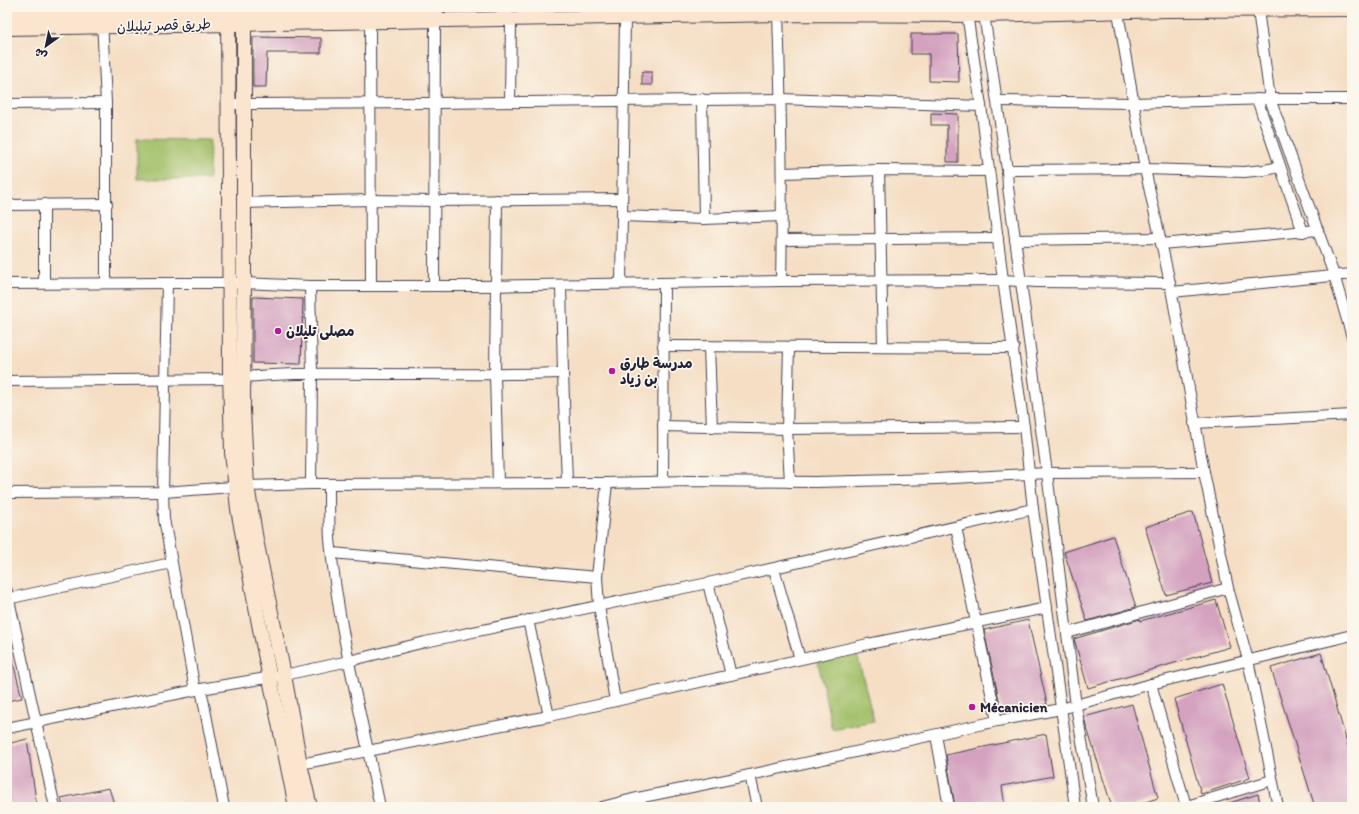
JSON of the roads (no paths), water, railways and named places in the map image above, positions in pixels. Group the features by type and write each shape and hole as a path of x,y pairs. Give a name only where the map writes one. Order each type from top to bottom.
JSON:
{"main road":[{"name":"طريق قصر تيليلان","path":"7,28 102,27 244,13 439,7"},
{"name":"طريق قصر تيليلان","path":"244,13 370,21 435,21 967,11 1118,12 1352,9"},
{"name":"طريق قصر تيليلان","path":"7,15 102,13 228,14"},
{"path":"244,13 236,104 237,378 232,452 241,487 259,624 277,676 310,807"},
{"path":"228,14 243,203 237,283"},
{"path":"277,676 296,807"}],"street":[{"path":"1258,10 1270,99 1334,275 1352,337"},
{"path":"967,11 981,106 1003,280 1014,348 1030,474 1033,510 1075,807"},
{"path":"984,11 1008,170 1008,187 1047,473 1076,706 1093,807"},
{"path":"1118,12 1133,103 1160,241 1171,288 1194,423 1228,588 1248,660 1278,807"},
{"path":"102,13 106,103 106,283"},
{"path":"778,14 782,172 782,240 780,281"},
{"path":"621,283 625,17"},
{"path":"510,102 511,19"},
{"path":"370,21 371,286"},
{"path":"434,286 435,21"},
{"path":"236,104 435,104 781,98 981,106"},
{"path":"702,99 704,219"},
{"path":"998,102 1133,103 1257,99 1352,99"},
{"path":"1257,99 1303,232"},
{"path":"7,104 106,103"},
{"path":"1008,170 1146,168 1244,172 1264,170 1280,166"},
{"path":"879,170 883,347"},
{"path":"782,172 989,170"},
{"path":"243,203 371,200 434,201 622,199"},
{"path":"497,200 495,375 498,483"},
{"path":"44,204 44,283"},
{"path":"7,205 107,204"},
{"path":"622,216 704,219 781,216"},
{"path":"1015,240 1160,241 1318,230"},
{"path":"782,240 998,238"},
{"path":"7,284 237,283 310,286 434,286 780,281 1021,280 1171,288 1352,274"},
{"path":"167,283 163,492 164,519 171,563 224,807"},
{"path":"663,481 664,283"},
{"path":"561,285 567,482"},
{"path":"310,286 312,374 311,484"},
{"path":"663,346 1014,348"},
{"path":"709,346 712,428"},
{"path":"789,347 787,429 790,482"},
{"path":"7,381 237,378 312,374 495,375 563,373"},
{"path":"1194,423 1352,416"},
{"path":"663,426 787,429 1024,427"},
{"path":"7,493 163,492 311,484 607,483 663,481 790,482 936,479 1047,473 1204,472"},
{"path":"607,483 597,578 599,606 615,701"},
{"path":"329,484 330,538 338,604 380,807"},
{"path":"7,728 349,661 425,642 774,569 1033,510"},
{"path":"956,527 975,623 997,721"},
{"path":"332,553 597,578"},
{"path":"55,807 8,596 171,563"},
{"path":"774,569 800,659"},
{"path":"708,583 731,675"},
{"path":"1067,633 1228,588"},
{"path":"300,764 549,716 868,644 1047,608"},
{"path":"528,620 549,716"},
{"path":"602,807 634,803 997,721 1076,706 1151,684 1352,635"},
{"path":"1151,684 1185,807 1272,780"},
{"path":"936,735 949,807"},
{"path":"750,776 757,807"}],"place":[{"name":"مصلى تليلان","path":"278,331"},
{"name":"مدرسة طارق بن زياد","path":"612,371"},
{"name":"Mécanicien","path":"972,707"}]}
